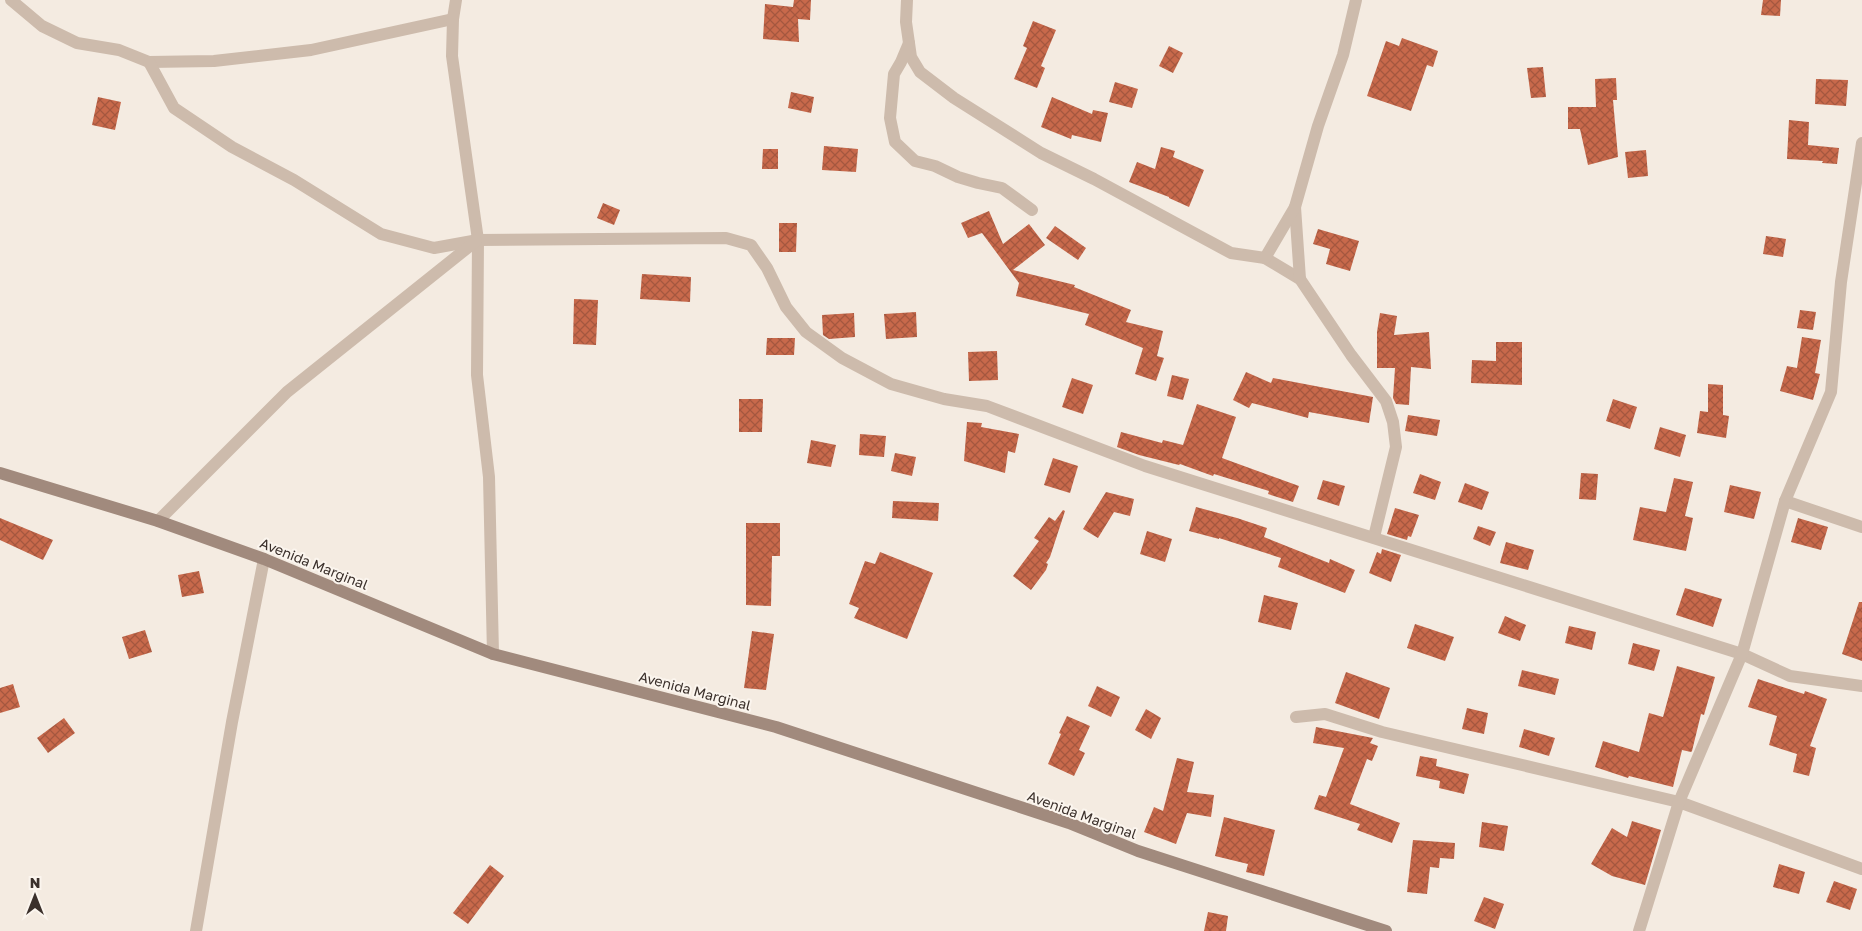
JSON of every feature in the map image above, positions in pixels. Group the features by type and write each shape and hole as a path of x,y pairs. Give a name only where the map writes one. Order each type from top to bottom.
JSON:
{"street":[{"path":"11,0 42,26 77,43 119,50 148,62 214,61 311,50 453,19"},
{"path":"456,0 453,19 452,56 478,240 477,375 489,477 493,654"},
{"path":"907,0 906,22 911,57 920,72 954,98 1041,153 1094,179 1231,253 1265,258 1300,279 1351,355 1386,401 1393,422 1396,447 1374,537"},
{"path":"1265,258 1295,207 1318,126 1344,55 1356,0"},
{"path":"909,43 894,74 890,118 895,142 915,161 935,166 958,177 1002,188 1032,210"},
{"path":"148,62 174,108 232,147 294,180 381,234 434,248 478,240 726,238 751,245 768,268 786,307 806,332 842,358 891,384 944,399 987,406 1145,466 1742,654 1790,676 1862,686"},
{"path":"1639,931 1679,802 1742,654 1785,501 1831,392 1841,282 1862,143"},
{"path":"1295,207 1300,279"},
{"path":"158,521 287,392 478,240"},
{"name":"Avenida Marginal","path":"0,473 158,521 264,559 493,654 776,727 1069,824 1138,851 1386,931"},
{"path":"1785,501 1862,527"},
{"path":"196,931 232,722 264,559"},
{"path":"1296,717 1325,714 1382,732 1679,802 1862,869"}],"building":[{"path":"794,0 811,0 810,20 798,19 799,42 763,39 765,4 793,7"},
{"path":"1763,0 1781,0 1780,16 1761,15"},
{"path":"1033,21 1056,30 1041,66 1045,68 1037,88 1014,79 1027,48 1023,46"},
{"path":"1402,38 1438,51 1433,67 1427,65 1411,111 1367,96 1386,41 1399,46"},
{"path":"1169,46 1183,53 1173,73 1159,66"},
{"path":"1543,67 1546,97 1531,98 1527,68"},
{"path":"1616,78 1617,100 1613,100 1618,157 1588,165 1580,129 1568,129 1568,107 1596,107 1595,79"},
{"path":"1816,79 1848,80 1846,106 1815,104"},
{"path":"1115,82 1138,89 1132,108 1109,102"},
{"path":"791,92 814,97 811,113 788,108"},
{"path":"98,97 121,102 115,130 92,125"},
{"path":"1052,97 1092,114 1093,110 1108,113 1101,142 1072,135 1071,139 1041,127"},
{"path":"1789,120 1809,122 1808,145 1839,148 1837,164 1822,163 1823,161 1787,159"},
{"path":"824,146 858,149 856,172 822,170"},
{"path":"1161,147 1175,151 1173,157 1204,170 1189,207 1169,197 1129,182 1137,162 1155,169"},
{"path":"763,149 778,149 778,169 762,169"},
{"path":"1646,150 1648,176 1628,178 1625,152"},
{"path":"603,203 620,210 614,225 597,218"},
{"path":"989,211 1003,244 1029,224 1045,245 1013,270 1075,285 1074,287 1131,310 1126,322 1163,331 1157,356 1164,358 1156,381 1135,374 1143,348 1085,325 1089,314 1016,296 1019,283 982,233 968,238 961,223"},
{"path":"779,223 797,223 796,252 779,252"},
{"path":"1055,226 1086,248 1078,260 1046,238"},
{"path":"1318,229 1359,241 1350,271 1326,264 1330,249 1313,244"},
{"path":"1766,236 1786,239 1783,257 1763,254"},
{"path":"642,274 691,277 690,302 640,299"},
{"path":"574,299 598,300 596,345 573,344"},
{"path":"1800,310 1816,312 1813,330 1797,328"},
{"path":"916,312 917,337 886,339 884,314"},
{"path":"854,313 855,337 829,339 823,335 822,315"},
{"path":"1380,313 1397,316 1394,335 1429,332 1431,369 1411,367 1409,405 1396,404 1393,398 1395,368 1377,368 1377,332"},
{"path":"1802,337 1821,340 1815,373 1820,374 1813,400 1780,391 1787,366 1797,368"},
{"path":"767,338 795,338 794,355 766,355"},
{"path":"1496,342 1522,342 1522,385 1471,383 1472,360 1496,361"},
{"path":"997,351 998,380 969,381 968,352"},
{"path":"1246,372 1271,383 1273,378 1373,397 1369,423 1309,412 1308,418 1252,403 1249,408 1233,400"},
{"path":"1172,375 1189,379 1183,400 1167,396"},
{"path":"1072,378 1093,385 1083,414 1062,407"},
{"path":"1708,384 1723,385 1723,415 1729,416 1726,438 1697,433 1700,411 1708,412"},
{"path":"739,399 763,399 762,432 739,432"},
{"path":"1613,399 1637,407 1630,429 1606,421"},
{"path":"1197,404 1236,417 1222,458 1299,486 1293,502 1268,494 1269,491 1214,474 1213,476 1180,464 1139,455 1117,447 1121,432 1162,443 1163,440 1183,445"},
{"path":"1408,415 1440,420 1437,436 1405,431"},
{"path":"967,422 982,423 981,427 1019,434 1015,453 1008,451 1005,473 964,461"},
{"path":"1660,427 1686,435 1680,457 1654,449"},
{"path":"860,434 886,436 884,457 859,455"},
{"path":"811,440 836,445 831,467 807,463"},
{"path":"895,453 916,457 912,476 891,471"},
{"path":"1053,458 1078,466 1070,493 1044,485"},
{"path":"1581,473 1598,474 1596,500 1579,499"},
{"path":"1420,474 1441,482 1435,500 1413,493"},
{"path":"1674,478 1693,482 1685,516 1693,518 1686,551 1633,540 1640,507 1666,512"},
{"path":"1323,480 1345,486 1339,506 1317,499"},
{"path":"1465,483 1489,492 1482,510 1458,502"},
{"path":"1730,485 1761,492 1754,519 1724,512"},
{"path":"1106,492 1134,499 1130,516 1114,512 1098,538 1083,529"},
{"path":"893,501 939,503 938,521 892,518"},
{"path":"1196,507 1267,528 1264,537 1329,563 1330,559 1355,570 1345,593 1278,567 1281,558 1219,538 1189,531"},
{"path":"1395,508 1419,515 1411,537 1408,536 1407,540 1387,534"},
{"path":"1063,510 1065,511 1050,557 1046,563 1048,564 1046,570 1031,590 1013,576 1039,541 1034,538 1049,517 1055,521"},
{"path":"0,518 53,540 43,560 0,540"},
{"path":"1798,518 1828,527 1821,550 1791,542"},
{"path":"746,523 780,523 780,556 772,556 771,606 746,605"},
{"path":"1478,526 1496,532 1490,546 1473,539"},
{"path":"1147,531 1172,539 1165,562 1140,554"},
{"path":"1506,542 1534,550 1528,570 1500,563"},
{"path":"1382,549 1401,555 1391,582 1369,573 1377,552 1381,554"},
{"path":"880,552 933,573 907,639 854,618 859,608 849,604 865,561 875,564"},
{"path":"199,571 204,593 182,597 178,575"},
{"path":"1685,588 1722,599 1713,627 1676,615"},
{"path":"1264,595 1298,603 1291,630 1258,622"},
{"path":"1859,602 1862,602 1862,661 1842,654"},
{"path":"1505,616 1526,625 1520,641 1498,633"},
{"path":"1415,624 1454,637 1445,661 1407,648"},
{"path":"1569,626 1596,632 1592,650 1565,643"},
{"path":"145,630 152,652 129,659 122,637"},
{"path":"752,631 774,634 766,690 744,688"},
{"path":"1633,643 1660,650 1654,671 1628,664"},
{"path":"1677,666 1715,677 1704,715 1701,714 1692,751 1682,750 1673,787 1629,776 1628,778 1595,767 1603,741 1639,752 1649,713 1663,717"},
{"path":"1522,670 1559,679 1555,695 1518,686"},
{"path":"1346,672 1390,688 1379,719 1335,703"},
{"path":"1758,679 1804,694 1805,691 1827,699 1810,746 1816,748 1809,776 1793,772 1797,754 1769,745 1777,716 1748,707"},
{"path":"13,684 20,707 0,713 0,688"},
{"path":"1097,686 1120,697 1111,717 1088,706"},
{"path":"1467,708 1488,713 1484,734 1462,729"},
{"path":"1146,709 1161,718 1151,739 1135,730"},
{"path":"1067,716 1090,726 1079,750 1085,753 1074,776 1048,764"},
{"path":"64,718 75,733 48,753 37,738"},
{"path":"1316,727 1373,738 1370,743 1378,746 1372,761 1367,759 1350,804 1400,823 1392,843 1357,830 1360,824 1314,809 1319,795 1326,797 1344,748 1313,743"},
{"path":"1524,729 1555,738 1549,756 1519,747"},
{"path":"1420,756 1437,759 1436,766 1469,774 1464,794 1439,788 1440,781 1416,776"},
{"path":"1177,758 1194,762 1187,792 1214,795 1211,817 1187,813 1176,844 1144,832 1154,807 1163,811"},
{"path":"1224,817 1275,830 1264,876 1246,872 1248,864 1215,856"},
{"path":"1632,821 1661,830 1645,885 1612,876 1591,864 1612,828 1627,837"},
{"path":"1482,822 1508,826 1504,851 1479,847"},
{"path":"1413,840 1455,843 1454,859 1440,858 1439,868 1430,867 1427,894 1407,892"},
{"path":"1779,864 1805,872 1799,894 1773,887"},
{"path":"490,865 504,876 468,924 453,913"},
{"path":"1834,881 1857,889 1850,910 1826,902"},
{"path":"1484,897 1504,904 1495,929 1474,921"},
{"path":"1208,912 1228,916 1226,931 1204,931"}]}
